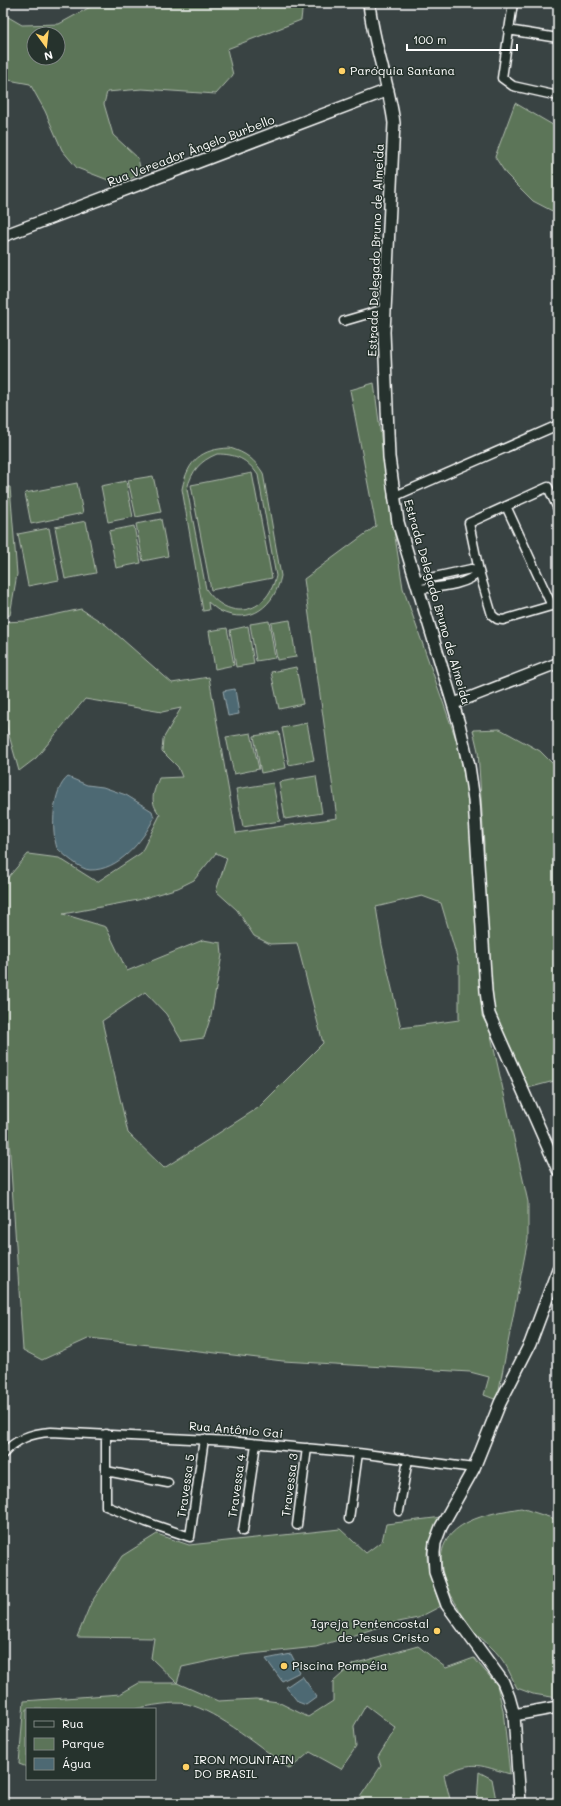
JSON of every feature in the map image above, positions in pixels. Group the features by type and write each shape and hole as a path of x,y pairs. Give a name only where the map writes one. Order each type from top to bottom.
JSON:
{"main road":[{"name":"Estrada Delegado Bruno de Almeida","path":"369,3 372,29 388,90 394,133 385,309 385,346 388,434 398,522 465,745 472,786 486,991 489,1014 558,1170"},
{"name":"Rua Vereador Ângelo Burbello","path":"3,236 388,90"},
{"path":"520,1803 514,1716 503,1682 442,1596 435,1572 434,1553 438,1535 474,1468 500,1402 532,1338 558,1269"},
{"path":"514,1716 558,1707"}],"street":[{"path":"513,3 502,74 504,81 513,86 526,90 558,96"},
{"path":"508,30 558,38"},
{"path":"344,321 385,309"},
{"path":"394,497 558,425"},
{"path":"506,506 555,605 503,620 496,619 492,615 479,571 469,523 506,506 548,487 558,509"},
{"path":"417,585 471,569 479,571"},
{"path":"417,585 451,585 475,577 479,571"},
{"path":"453,704 558,663"},
{"name":"Rua Antônio Gai","path":"3,1454 23,1438 39,1433 106,1434 204,1439 306,1448 474,1468"},
{"path":"106,1434 106,1471 168,1483"},
{"name":"Travessa 5","path":"106,1471 106,1506 190,1537 204,1439"},
{"name":"Travessa 4","path":"243,1531 256,1444"},
{"name":"Travessa 3","path":"297,1525 306,1448"},
{"path":"349,1519 358,1453"},
{"path":"399,1511 408,1459"}],"green space":[{"path":"103,3 303,3 301,20 227,49 233,75 216,94 142,89 107,92 104,104 113,135 138,158 141,173 128,180 108,180 77,168 62,150 45,111 30,84 3,79 3,14 22,25 59,24 92,6"},
{"path":"515,103 558,128 558,214 533,201 506,174 495,157"},
{"path":"374,383 388,492 403,588 457,742 467,790 474,877 482,1016 490,1031 528,1202 528,1239 497,1400 484,1395 489,1377 470,1372 283,1361 90,1338 42,1360 23,1350 3,1050 3,893 6,880 28,854 59,858 97,882 141,853 160,815 154,806 153,801 159,778 182,777 178,767 162,751 163,739 181,708 162,712 85,699 36,758 19,771 3,714 3,622 26,621 81,609 106,625 172,683 209,677 236,833 337,818 304,579 376,526 350,390","holes":["216,853 227,858 216,891 237,910 254,936 270,944 297,943 323,1043 258,1108 164,1168 128,1133 102,1021 145,992 166,1014 182,1041 204,1038 211,1016 222,955 221,943 203,940 127,971 106,927 63,914 138,900 178,888 194,880","422,896 441,903 459,964 459,1020 401,1028 382,945 376,907"]},
{"path":"230,448 245,454 253,460 263,473 281,576 273,596 267,604 260,610 242,616 231,615 220,611 208,602 209,610 203,611 182,489 188,470 197,458 211,451","holes":["217,454 230,455 240,458 250,465 258,475 276,576 271,589 264,599 256,606 246,610 235,610 225,606 215,600 206,589 187,489 194,471 201,463"]},
{"path":"252,473 272,578 211,590 191,485"},
{"path":"153,476 161,512 136,517 128,480"},
{"path":"126,481 133,517 108,522 101,486"},
{"path":"77,483 83,513 31,524 25,493"},
{"path":"3,487 10,487 17,574 10,615 3,617"},
{"path":"161,519 168,556 143,561 136,524"},
{"path":"86,521 96,573 65,579 55,527"},
{"path":"134,526 141,563 116,568 109,531"},
{"path":"49,528 59,580 28,586 18,534"},
{"path":"290,620 296,657 277,660 271,623"},
{"path":"269,621 275,658 256,661 250,624"},
{"path":"248,626 254,664 236,667 230,630"},
{"path":"227,628 234,665 215,669 209,631"},
{"path":"296,667 303,704 279,709 271,672"},
{"path":"307,723 314,760 289,765 282,728"},
{"path":"500,729 540,751 558,769 558,1080 528,1088 492,1012 483,901 484,844 478,751 473,730"},
{"path":"279,732 286,768 261,773 254,736"},
{"path":"251,733 259,769 234,774 226,737"},
{"path":"316,776 322,813 285,819 279,782"},
{"path":"273,783 280,821 243,827 236,789"},
{"path":"521,1508 558,1520 558,1698 533,1694 517,1688 507,1667 499,1656 468,1624 451,1596 443,1572 441,1560 443,1549 447,1539 456,1530 468,1522 481,1517"},
{"path":"442,1517 430,1540 427,1550 427,1561 430,1575 441,1606 418,1618 389,1624 316,1647 233,1656 182,1667 177,1683 151,1658 154,1638 77,1637 91,1603 122,1556 157,1534 189,1545 340,1529 366,1553 382,1541 386,1524"},
{"path":"418,1646 446,1668 474,1658 497,1685 503,1710 510,1774 477,1766 463,1767 454,1770 444,1775 451,1803 356,1803 381,1766 378,1757 396,1728 366,1705 354,1726 356,1747 341,1769 310,1752 290,1769 213,1714 182,1703 168,1703 140,1708 26,1708 26,1767 19,1764 24,1701 120,1694 139,1683 177,1683 218,1701 256,1699 278,1702 308,1717 333,1701 333,1682 353,1664"},
{"path":"479,1772 492,1779 496,1800 509,1799 510,1803 477,1803"}],"water":[{"path":"235,689 239,714 228,716 223,691"},
{"path":"68,777 87,785 103,787 126,795 152,811 154,818 143,836 128,853 110,866 100,869 86,869 72,861 57,848 54,831 54,810 59,791"},
{"name":"Piscina Pompéia","path":"291,1654 300,1672 282,1681 266,1659"},
{"name":"Piscina Pompéia","path":"302,1676 317,1697 306,1705 298,1702 286,1687"}],"place":[{"name":"Paróquia Santana","path":"342,71"},
{"name":"Igreja Pentencostal de Jesus Cristo","path":"437,1631"},
{"name":"Piscina Pompéia","path":"284,1666"},
{"name":"IRON MOUNTAIN DO BRASIL","path":"186,1767"}]}
